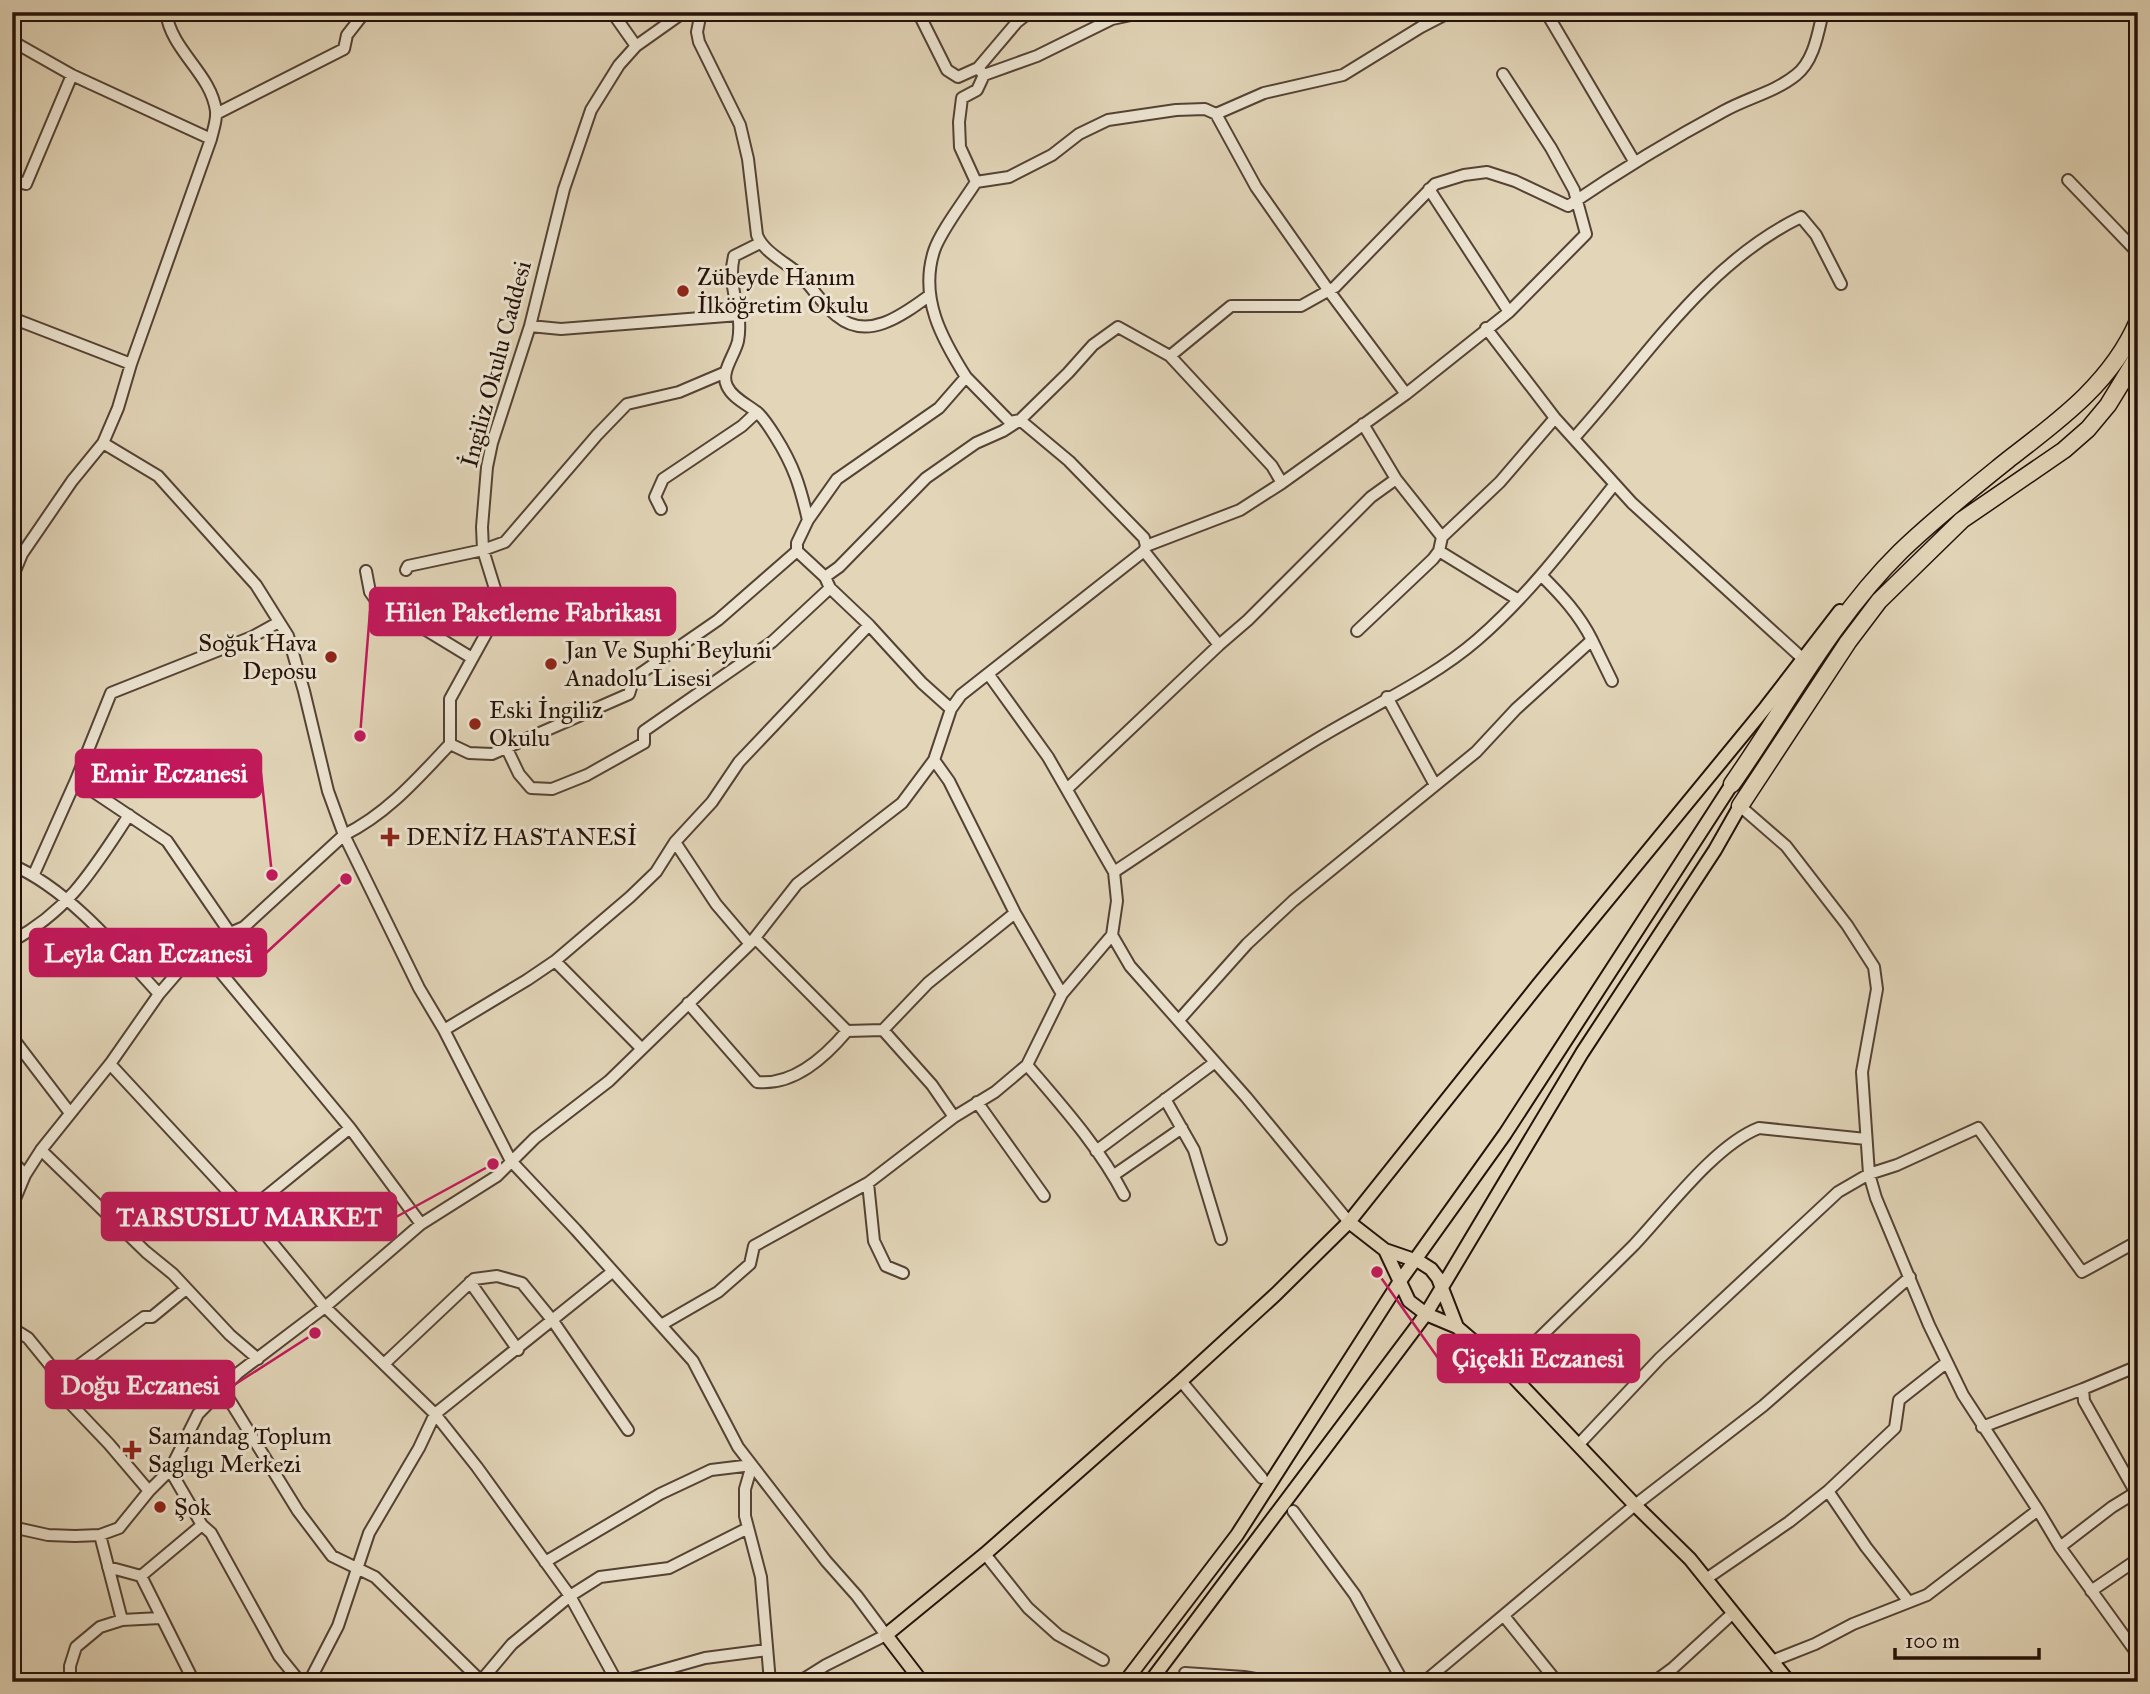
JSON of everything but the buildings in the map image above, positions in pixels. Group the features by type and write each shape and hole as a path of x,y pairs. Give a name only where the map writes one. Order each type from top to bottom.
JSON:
{"highway":[{"path":"1732,785 1852,608 1899,553 1937,518 2050,428 2093,390 2131,336 2138,321"},
{"path":"1740,806 1848,642 1879,601 1962,520 2064,450 2088,429 2108,405 2138,356"}],"main road":[{"path":"922,1682 886,1635 985,1554 1181,1381 1275,1295 1349,1222 1891,550 1915,528 1937,518"},
{"path":"1125,1682 1237,1535 1400,1281 1505,1134 1732,785"},
{"path":"1150,1682 1426,1314 1582,1053 1715,850 1740,806"},
{"path":"1349,1222 1385,1250 1415,1260 1431,1269 1438,1278 1457,1327"},
{"path":"1385,1250 1409,1301 1426,1314 1457,1327 1507,1370 1634,1505 1690,1559 1789,1682"}],"street":[{"path":"12,578 28,545 72,481 103,443 118,408 211,139 216,114 211,92 173,37 166,12"},
{"path":"216,114 344,49 346,35 365,12"},
{"path":"612,12 636,46"},
{"name":"İngiliz Okulu Caddesi","path":"450,744 450,699 493,621 496,592 483,551 483,500 487,467 492,443 530,326 564,189 591,110 619,65 636,46 684,12"},
{"path":"701,12 697,32 699,42 740,125 748,159 760,243 801,276 838,317 852,325 876,325 893,321 930,295"},
{"path":"918,12 947,70 958,77 1037,56 1112,19 1145,12"},
{"path":"976,182 960,147 962,98 976,90 981,72 1017,22 1030,12"},
{"path":"1216,114 1264,93 1343,75 1450,12"},
{"path":"1546,12 1634,161"},
{"path":"1170,356 1231,306 1301,306 1329,290 1360,263 1435,184 1487,172 1515,181 1568,206 1634,161 1727,109 1796,75 1804,67 1816,44 1823,12"},
{"path":"12,41 72,75 211,139"},
{"path":"12,1527 48,1535 100,1535 119,1528 170,1470 198,1414 238,1373 325,1307 421,1224 497,1176 535,1138 609,1081 752,941 797,884 902,803 934,760 951,709 961,695 1145,548 1240,510 1282,483 1406,394 1509,312 1586,234 1578,200 1551,148 1503,74"},
{"path":"12,180 26,184 72,75"},
{"path":"1020,420 1010,422 966,377 945,345 934,317 930,295 929,273 934,249 976,182 1009,177 1052,155 1079,134 1108,120 1176,110 1205,109 1216,114 1256,187 1406,394"},
{"path":"2068,180 2138,253"},
{"path":"1429,189 1509,312"},
{"path":"1574,438 1684,309 1730,263 1763,237 1801,217 1816,234 1841,284"},
{"path":"760,243 734,256 730,281 739,314 737,342 726,372 726,385 732,394 757,412 772,431 796,472 808,520"},
{"path":"530,326 561,329 739,314"},
{"path":"12,318 131,364"},
{"path":"825,577 839,567 906,495 937,469 976,443 1020,420 1093,345 1118,327 1170,356 1272,466 1282,483"},
{"path":"1486,328 1555,418 1614,485 1674,544 1719,580 1802,658"},
{"path":"406,570 408,566 483,551 505,542 627,404 679,392 726,372"},
{"path":"951,709 922,683 869,625 830,588 825,577 797,551 797,543 808,520 836,479 939,408 966,377"},
{"path":"661,509 655,497 663,479 742,426 757,412"},
{"path":"1357,631 1439,551 1442,537 1500,482 1555,418"},
{"path":"1020,420 1069,461 1144,538 1145,548 1219,645"},
{"path":"1363,424 1396,479 1442,537"},
{"path":"103,443 158,476 256,585 288,636 328,792 345,835 419,988 444,1030 511,1161 693,1361 738,1447 886,1635 826,1665 799,1682"},
{"path":"1067,789 1248,620 1371,497 1396,479"},
{"path":"1114,872 1260,774 1440,668 1477,640 1541,575 1614,485"},
{"path":"12,1206 25,1175 41,1150 184,965 244,926 345,835 383,811 450,744 469,753 492,754 629,694 634,678 718,620 797,551"},
{"path":"1439,551 1517,599"},
{"path":"366,570 370,592 375,599 472,658"},
{"path":"1541,575 1583,622 1612,681"},
{"path":"507,749 519,774 531,788 552,789 587,775 644,743 645,731 772,642 830,588"},
{"path":"34,874 111,693 279,622"},
{"path":"444,1030 555,961 607,918 656,872 675,842 712,802 738,762 869,625"},
{"path":"1179,1020 1247,944 1275,918 1476,752 1502,722 1592,640"},
{"path":"661,1325 718,1292 750,1264 754,1246 868,1183 954,1117 995,1092 1027,1065 1062,994 1112,935 1117,901 1114,872 1048,757 989,675"},
{"path":"1387,697 1436,785"},
{"path":"934,760 949,781 1015,913 1062,994"},
{"path":"76,780 167,841 230,933"},
{"path":"1740,806 1786,846 1847,925 1874,967 1877,989 1862,1072 1869,1174 1876,1198 1946,1363 1982,1427 2060,1547 2138,1655"},
{"path":"12,941 46,921 68,901 99,861 129,814"},
{"path":"675,842 716,904 847,1031 883,1030 928,983 1015,913"},
{"path":"12,865 34,874 68,901 128,959 159,994"},
{"path":"1112,935 1130,966 1246,1097 1349,1222"},
{"path":"203,951 350,1128 421,1224"},
{"path":"128,959 184,965"},
{"path":"555,961 642,1048"},
{"path":"688,1003 757,1082 785,1080 808,1067 829,1052 847,1031"},
{"path":"883,1030 932,1085 954,1117"},
{"path":"12,1037 70,1113"},
{"path":"1096,1151 1214,1063"},
{"path":"110,1064 247,1212 325,1307 435,1414 477,1467 570,1596 619,1682 705,1658 767,1650"},
{"path":"1027,1065 1114,1175 1124,1195"},
{"path":"1165,1099 1201,1168 1221,1239"},
{"path":"977,1102 1044,1196"},
{"path":"247,1212 350,1128"},
{"path":"1114,1175 1182,1128"},
{"path":"1507,1370 1633,1245 1719,1153 1743,1134 1759,1128 1866,1139"},
{"path":"1579,1444 1660,1358 1838,1192 1869,1174 1896,1165 1978,1128 2082,1272 2138,1241"},
{"path":"41,1150 146,1252 173,1274 230,1335 258,1359"},
{"path":"12,1160 25,1175"},
{"path":"868,1183 874,1241 886,1266 903,1273"},
{"path":"309,1682 338,1626 369,1533 419,1448 435,1414 612,1272"},
{"path":"385,1363 470,1282 497,1276 522,1283 553,1321 628,1430"},
{"path":"1424,1682 1634,1505 1763,1406 1910,1277"},
{"path":"470,1282 518,1350"},
{"path":"59,1380 144,1317 152,1317 186,1289"},
{"path":"12,1328 28,1338 59,1380 69,1402 149,1491"},
{"path":"1706,1579 1789,1522 1828,1491 1895,1428 1899,1400 1946,1363"},
{"path":"1982,1427 2138,1366"},
{"path":"1181,1381 1262,1478"},
{"path":"222,1388 298,1511 332,1556 374,1577 481,1681 512,1644 570,1596 600,1577 669,1568 748,1528"},
{"path":"2060,1547 2112,1507 2137,1492 2084,1401 2083,1389"},
{"path":"752,1465 745,1489 745,1516 761,1577 770,1682"},
{"path":"544,1562 673,1488 711,1470 752,1465"},
{"path":"170,1470 202,1525 211,1533 279,1656 300,1682"},
{"path":"1828,1491 1866,1547 1909,1602"},
{"path":"1772,1661 1815,1644 1853,1624 1927,1595 2038,1510"},
{"path":"1293,1511 1355,1595 1403,1682"},
{"path":"141,1576 202,1525"},
{"path":"100,1535 122,1620"},
{"path":"985,1554 1028,1608 1058,1635 1102,1661"},
{"path":"2091,1591 2138,1559"},
{"path":"108,1567 141,1576"},
{"path":"141,1576 194,1682"},
{"path":"1654,1682 1733,1613"},
{"path":"1504,1616 1558,1682"},
{"path":"70,1682 70,1666 76,1647 100,1627 122,1620 160,1618"},
{"path":"1185,1673 1273,1682"}],"place":[{"name":"Zübeyde Hanım İlköğretim Okulu","path":"683,291"},
{"name":"Soğuk Hava Deposu","path":"331,657"},
{"name":"Jan Ve Suphi Beyluni Anadolu Lisesi","path":"551,664"},
{"name":"Eski İngiliz Okulu","path":"475,724"},
{"name":"Hilen Paketleme Fabrikası","path":"360,736"},
{"name":"DENİZ HASTANESİ","path":"390,837"},
{"name":"Emir Eczanesi","path":"272,875"},
{"name":"Leyla Can Eczanesi","path":"346,879"},
{"name":"TARSUSLU MARKET","path":"493,1164"},
{"name":"Çiçekli Eczanesi","path":"1377,1272"},
{"name":"Doğu Eczanesi","path":"315,1333"},
{"name":"Samandag Toplum Saglıgı Merkezi","path":"132,1450"},
{"name":"Şok","path":"160,1507"}]}
